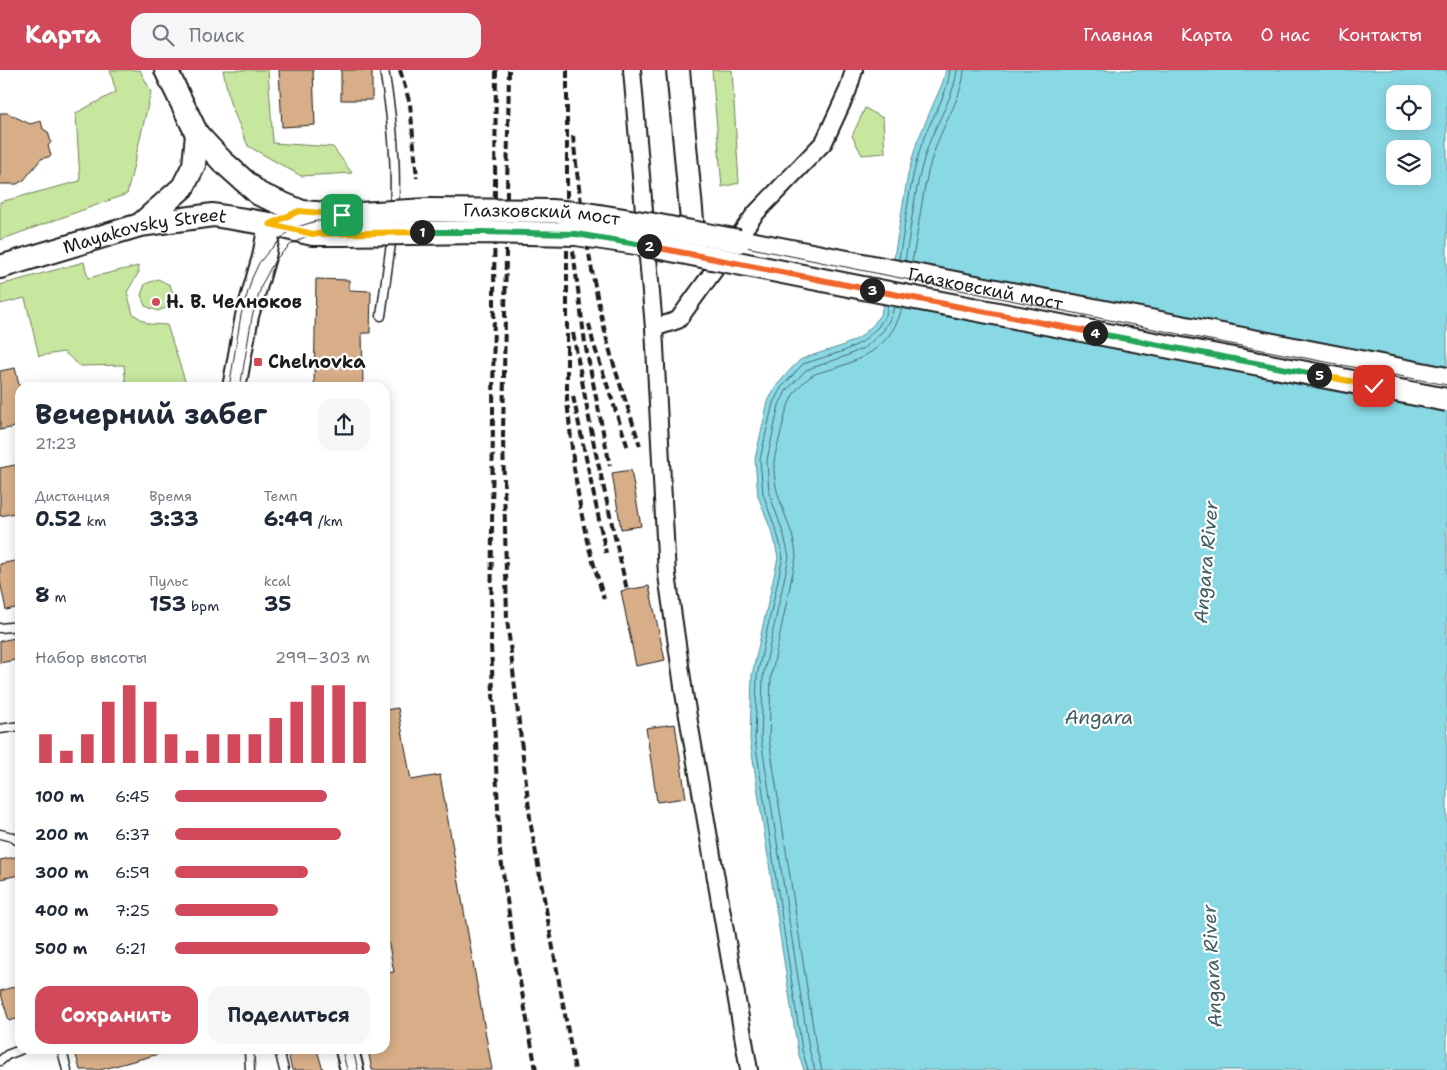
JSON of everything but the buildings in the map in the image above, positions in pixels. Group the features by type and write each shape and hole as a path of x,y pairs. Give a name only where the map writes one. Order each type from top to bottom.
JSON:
{"main road":[{"path":"166,70 197,134 222,161 259,194 299,211 342,225"},
{"path":"678,70 693,231"},
{"path":"140,225 183,188 194,165 197,134"},
{"name":"Глазковский мост","path":"342,225 427,210 551,210 587,214 693,231 1194,331 1447,379"},
{"path":"235,382 247,316 264,257 270,224 299,211"},
{"name":"Mayakovsky Street","path":"0,267 140,225 213,215 270,224 313,234 342,225"},
{"name":"Глазковский мост","path":"342,225 482,232 552,232 636,243 1447,400"},
{"path":"348,1054 352,1070"}],"street":[{"path":"632,70 654,328 667,575 684,693 750,1070"},
{"path":"654,328 678,320 755,214 824,142 848,90 854,70"}],"lane":[{"path":"381,316 391,253 395,195 390,104 384,70"},
{"path":"0,628 15,626"},
{"path":"0,729 15,727"},
{"path":"0,834 15,839"},
{"path":"0,1061 15,1052"},
{"path":"63,1054 67,1070"},
{"path":"249,1054 250,1070"},
{"path":"280,1054 284,1070"}],"green space":[{"path":"110,70 140,70 151,92 127,194 0,240 0,202 80,181 76,113 116,92"},
{"path":"223,70 268,70 273,143 333,147 352,173 301,176 248,146 230,103"},
{"path":"712,70 732,70 739,183 722,187"},
{"path":"865,108 883,118 885,153 862,155 852,136"},
{"path":"84,262 88,278 138,266 139,272 127,292 133,314 149,324 167,325 185,382 126,382 124,365 80,366 64,352 39,356 25,298 0,304 0,285"},
{"path":"158,279 170,285 174,296 170,306 158,311 145,306 141,295 145,284"}],"water":[{"name":"Angara","path":"946,70 1447,70 1447,1070 804,1070 798,1052 750,740 752,675 778,558 774,538 758,496 755,459 768,401 777,385 800,360 842,346 859,338 874,324 881,313 892,269 908,174 917,142 942,84"}],"tram line":[{"path":"230,382 241,315 252,278 259,263 291,229 316,221 427,215 575,216 711,240 1194,337 1447,385"},
{"path":"241,382 252,317 262,284 275,260 290,245 310,234 342,228 427,225 550,226 573,227 629,235 1447,396"},
{"path":"343,1054 347,1070"},
{"path":"354,1054 358,1070"}],"railway":[{"path":"400,70 410,104 417,178"},
{"path":"496,70 491,644 500,852 514,948 536,1070"},
{"path":"509,70 503,437 507,619 531,826 575,1070"},
{"path":"567,70 567,400 580,506 587,541 604,599"},
{"path":"573,136 586,237 600,311 614,364 640,446"},
{"path":"573,251 585,343 610,466"},
{"path":"589,324 593,342 628,448"},
{"path":"573,333 594,445 627,590"},
{"path":"573,396 606,553"}],"place":[{"name":"Н. В. Челноков","path":"156,302"},
{"name":"Chelnovka","path":"258,362"}],"route":[{"path":"342,215 299,211 270,224 313,234 482,232 576,234 636,243 1374,386"}],"water label":[{"name":"Angara River","path":"1206,562"},
{"name":"Angara River","path":"1212,966"}]}
